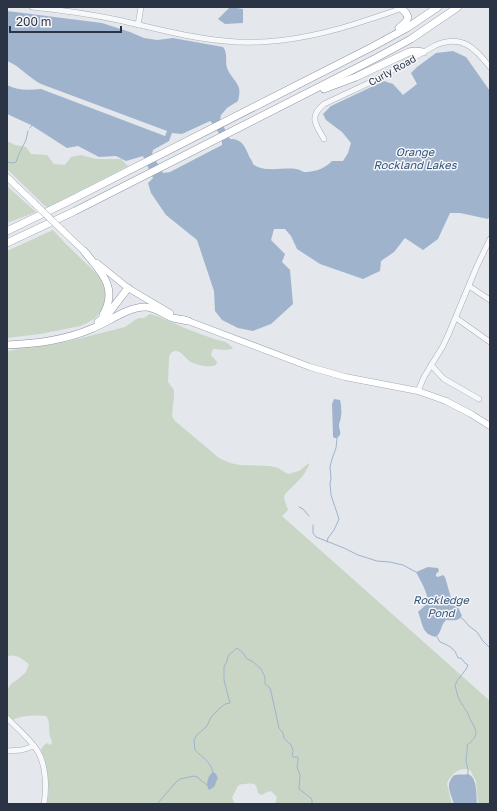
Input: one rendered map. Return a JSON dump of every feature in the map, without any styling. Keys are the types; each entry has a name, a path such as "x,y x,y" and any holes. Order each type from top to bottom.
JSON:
{"highway":[{"path":"7,231 344,62 402,31 438,7"},
{"path":"7,243 162,167 388,52 423,31 458,7"},
{"path":"344,62 405,23 408,16 403,8"},
{"path":"287,104 350,79 408,52 423,52"},
{"path":"84,251 107,281 109,289 110,296 108,306 98,324"},
{"path":"98,324 108,314 128,288"},
{"path":"7,344 60,336 85,329 132,309 143,307 154,308 173,318 188,321"}],"main road":[{"path":"7,177 106,271 128,288 166,311 188,321 310,367 345,377 418,391 446,401 490,426"}],"street":[{"path":"32,7 118,20 202,38 234,42 266,42 319,34 403,8"},
{"path":"138,25 141,7"},
{"name":"Curly Road","path":"324,139 315,123 314,118 315,113 324,104 371,82 444,41 451,40 465,43 477,52 490,68"},
{"path":"418,391 424,377 443,346 481,256 490,239"},
{"path":"469,286 490,300"},
{"path":"456,318 490,342"},
{"path":"431,365 444,379 479,399"},
{"path":"7,718 34,746 39,754 44,769 44,804"},
{"path":"7,751 22,750 34,746"}],"green space":[{"path":"7,141 15,145 26,147 31,154 47,155 54,164 65,165 71,157 81,155 96,159 121,159 128,166 48,207 45,206 7,169"},
{"path":"7,186 36,212 7,223"},
{"path":"53,230 100,277 106,290 106,301 94,319 80,326 40,334 7,338 7,251"},
{"path":"150,314 214,339 226,342 233,348 226,350 214,349 211,355 217,362 214,366 204,366 193,363 178,351 171,353 169,358 168,382 174,390 172,416 175,421 219,458 230,463 240,465 270,466 278,468 288,474 299,471 309,463 303,476 285,494 284,498 288,510 282,516 490,701 490,804 478,804 476,781 471,771 464,769 454,774 447,784 452,804 275,804 277,797 271,791 262,795 258,793 256,785 241,784 238,786 232,798 235,804 47,804 49,790 48,777 41,750 47,743 50,745 52,743 49,734 48,719 46,716 25,716 13,720 7,714 7,692 9,687 26,672 29,664 16,656 7,656 7,351 62,343 125,327 135,320 144,318"}],"water":[{"path":"230,7 243,9 243,23 225,24 218,19"},
{"name":"Orange Rockland Lakes","path":"7,11 102,23 144,38 157,40 173,38 223,47 225,49 227,68 237,83 239,90 238,101 227,108 221,115 220,120 230,139 238,140 243,144 253,164 257,167 268,169 296,169 306,172 321,169 332,161 343,161 348,153 351,143 342,132 326,120 323,114 331,106 384,81 393,84 403,95 417,84 411,73 417,67 436,53 453,51 466,57 490,91 490,216 488,219 460,213 450,213 438,239 423,250 405,238 394,252 381,261 380,271 363,279 320,264 297,249 291,236 285,229 274,229 271,240 285,254 282,262 290,270 293,304 271,324 253,331 238,328 222,320 215,311 214,291 197,240 166,215 151,193 148,183 153,178 143,156 126,161 116,156 99,157 78,146 67,148 31,125 7,114 7,85 19,89 41,89 165,136 167,131 41,84 7,61","holes":["210,121 220,136 222,145 170,172 163,173 152,154 153,150 169,141 172,133 182,134"]},
{"path":"334,399 340,400 341,408 339,426 340,435 337,438 334,438 333,436 332,404"},
{"name":"Rockledge Pond","path":"428,567 438,568 439,571 436,576 438,577 443,575 445,577 451,598 458,607 462,616 456,620 446,620 436,637 431,636 425,631 418,612 425,605 428,599 424,587 416,572"},
{"path":"213,772 218,778 212,789 209,790 207,786 208,780"},
{"path":"468,774 475,783 477,804 454,804 449,789 450,781 455,775"}],"waterway":[{"path":"7,162 16,162 26,140 28,131"},
{"path":"327,542 339,519 331,495 330,484 330,467 336,448 337,438"},
{"path":"299,507 309,516"},
{"path":"313,525 313,533 316,537 358,555 377,561 403,565 416,572"},
{"path":"461,618 477,632 490,648"},
{"path":"437,637 440,642 451,647 458,658 461,658 468,665 457,680 455,686 459,699 468,713 476,731 475,737 467,745 466,760 468,774"},
{"path":"213,772 208,762 195,750 194,740 196,736 207,726 211,717 225,704 230,703 224,680 224,667 228,656 237,648 247,659 252,661 261,669 265,677 265,684 270,688 279,728 283,733 284,738 291,745 293,757 298,757 297,767 300,775 299,789 311,798 312,804"},
{"path":"158,803 180,779 194,776 207,785"}]}
